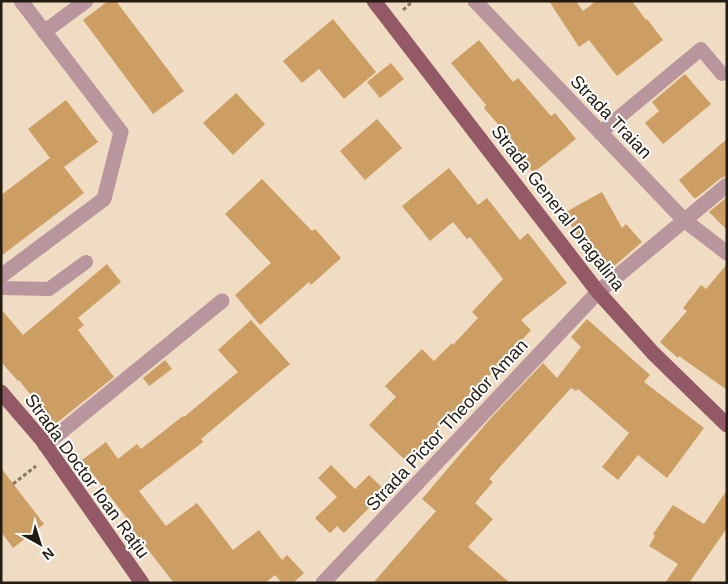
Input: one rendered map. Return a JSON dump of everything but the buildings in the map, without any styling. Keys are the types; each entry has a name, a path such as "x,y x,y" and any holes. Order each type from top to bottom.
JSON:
{"main road":[{"name":"Strada General Dragalina","path":"374,1 598,292 653,352 727,425"},
{"name":"Strada Doctor Ioan Rațiu","path":"1,392 48,449 142,583"}],"street":[{"path":"1,276 104,199 121,132 21,1"},
{"path":"44,32 86,1"},
{"name":"Strada Traian","path":"475,1 684,220 727,253"},
{"path":"684,220 727,186"},
{"name":"Strada Pictor Theodor Aman","path":"323,583 598,292 684,220"},
{"path":"48,449 222,301"}],"lane":[{"path":"600,133 701,49 722,74"},
{"path":"1,288 48,289 86,262"}],"path":[{"path":"402,10 413,1"},
{"path":"14,484 48,449"}]}
